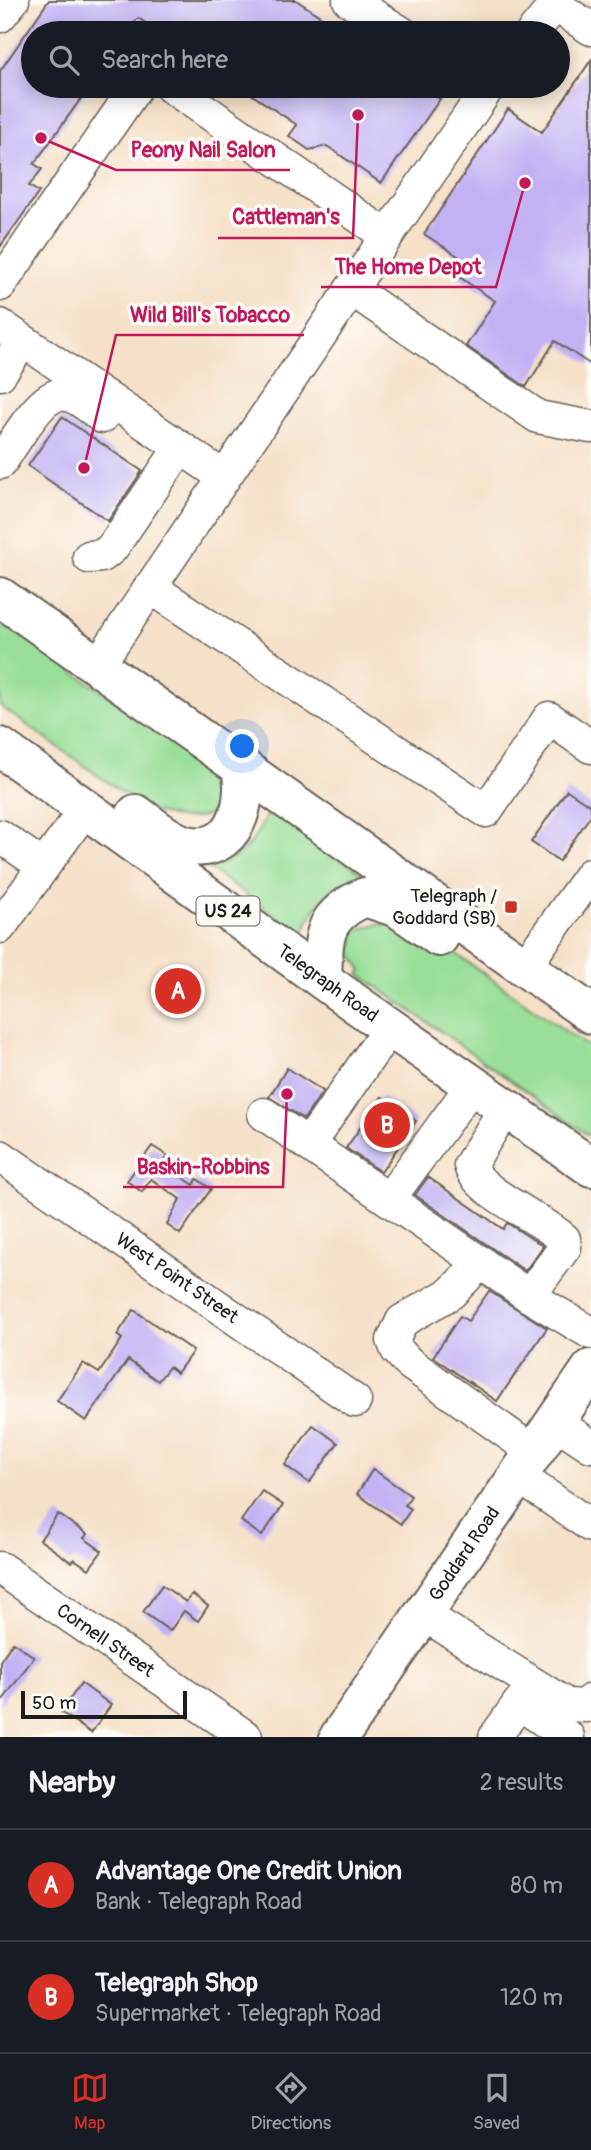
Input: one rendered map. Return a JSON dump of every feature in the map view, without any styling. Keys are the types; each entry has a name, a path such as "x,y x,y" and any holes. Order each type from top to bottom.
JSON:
{"main road":[{"path":"0,597 240,763 591,1014"},
{"path":"0,717 166,835 185,845 205,846 231,831 242,808 244,792 240,763"},
{"name":"Telegraph Road","path":"0,747 322,979 591,1167"},
{"path":"322,979 326,930 332,917 344,906 365,897 398,908 591,1041"},
{"name":"Goddard Road","path":"339,1737 591,1369"}],"street":[{"path":"0,16 13,0"},
{"path":"349,0 383,21"},
{"path":"542,21 555,5 591,29"},
{"path":"0,285 129,98"},
{"path":"187,98 387,236"},
{"path":"98,664 479,98"},
{"path":"351,289 538,417 591,426"},
{"path":"0,374 11,333 175,456"},
{"path":"0,463 43,401 60,394 76,399 175,456 224,477"},
{"path":"89,557 102,556 112,548 175,456"},
{"path":"150,587 486,811 549,718 591,747"},
{"path":"0,927 86,808"},
{"path":"0,835 43,866"},
{"path":"525,966 591,874"},
{"path":"309,1144 390,1027"},
{"path":"389,1199 472,1084"},
{"path":"506,1107 470,1165 472,1173 484,1185 565,1239 565,1247 529,1296"},
{"path":"264,1114 529,1296 591,1333"},
{"name":"West Point Street","path":"0,1156 355,1401"},
{"path":"481,1262 452,1293 402,1321 393,1340 397,1350 408,1363 536,1450 591,1525"},
{"path":"536,1450 591,1446"},
{"name":"Cornell Street","path":"0,1568 246,1737"},
{"path":"423,1614 567,1705 579,1708 587,1706 591,1700"},
{"path":"495,1737 519,1703 568,1737"}],"green space":[{"path":"0,621 208,765 206,770 219,788 219,812 182,819 147,810 0,706"},
{"path":"269,808 364,875 342,884 325,896 307,923 303,935 208,868 230,860 247,847"},
{"path":"377,924 395,925 432,937 591,1049 591,1137 359,974 362,971 352,954 354,931"}],"building":[{"path":"49,0 296,0 327,21 143,21 138,18 136,21 35,21"},
{"path":"21,41 21,98 81,98 34,164 42,169 29,186 39,192 0,247 0,71"},
{"path":"591,60 591,365 555,341 526,387 466,346 495,301 449,270 458,256 424,234 508,109 542,132 565,98 570,98 570,91"},
{"path":"257,98 440,99 381,183 327,146 309,150 289,136 297,125"},
{"path":"62,417 142,471 108,521 28,466"},
{"path":"567,790 591,806 591,815 559,861 531,842"},
{"path":"287,1068 323,1091 304,1119 269,1097"},
{"path":"382,1097 416,1121 381,1172 346,1148"},
{"path":"152,1146 168,1156 163,1164 194,1185 197,1179 211,1189 180,1234 167,1225 180,1199 151,1179 142,1192 127,1181"},
{"path":"428,1177 503,1229 507,1223 543,1246 525,1271 415,1195"},
{"path":"489,1291 547,1328 497,1401 433,1357 460,1316 468,1321"},
{"path":"134,1310 193,1351 177,1373 169,1367 158,1381 128,1360 86,1421 57,1401 83,1363 99,1373 122,1339 117,1335"},
{"path":"313,1425 338,1443 309,1483 285,1465"},
{"path":"373,1469 411,1496 405,1505 411,1509 401,1524 357,1494"},
{"path":"262,1491 283,1505 262,1536 241,1521"},
{"path":"58,1514 87,1534 84,1538 102,1551 89,1569 74,1559 71,1562 40,1540"},
{"path":"162,1585 186,1602 192,1594 208,1606 198,1621 184,1611 170,1631 143,1612"},
{"path":"13,1642 34,1657 0,1704 0,1661"},
{"path":"81,1683 111,1705 91,1733 61,1712"}],"place":[{"name":"Cattleman's","path":"358,115"},
{"name":"Peony Nail Salon","path":"41,138"},
{"name":"The Home Depot","path":"525,183"},
{"name":"Wild Bill's Tobacco","path":"84,468"},
{"name":"Telegraph / Goddard (SB)","path":"511,907"},
{"name":"Advantage One Credit Union","path":"178,991"},
{"name":"Baskin-Robbins","path":"287,1094"},
{"name":"Telegraph Shop","path":"387,1125"}]}
